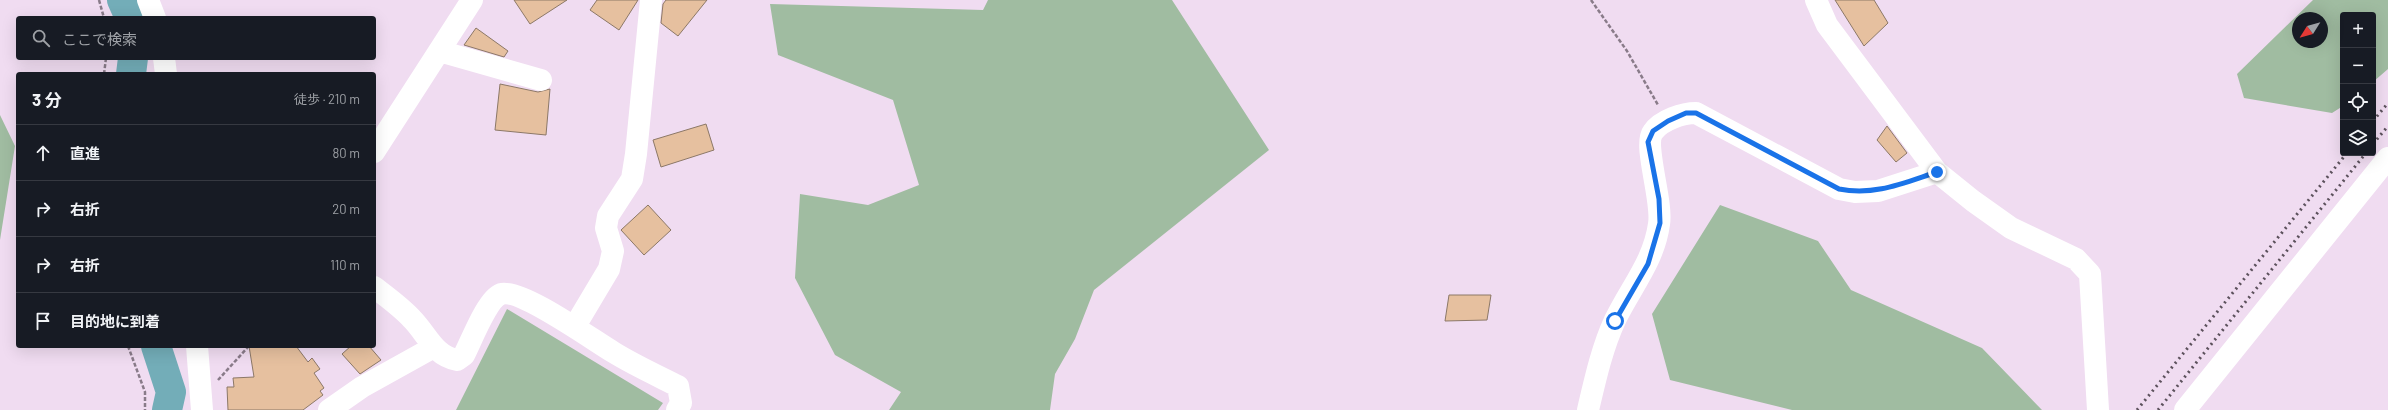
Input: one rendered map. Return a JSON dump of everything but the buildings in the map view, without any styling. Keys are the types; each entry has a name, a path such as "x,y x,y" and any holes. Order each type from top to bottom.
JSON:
{"street":[{"path":"148,0 153,16"},
{"path":"376,149 472,0"},
{"path":"575,326 609,270 613,251 606,228 608,216 632,179 636,154 651,0"},
{"path":"1816,0 1826,25 1937,172 1973,201 2011,228 2076,259 2090,274 2098,410"},
{"path":"439,51 542,80"},
{"path":"164,60 166,72"},
{"path":"1588,410 1597,370 1615,321 1648,264 1660,223 1659,199 1648,142 1653,131 1686,113 1696,113 1816,178 1839,189 1855,192 1878,191 1937,172"},
{"path":"2185,410 2388,158"},
{"path":"376,289 413,319 434,347 448,359 457,360 464,355 492,299 502,294 515,295 575,326 612,352 678,386 681,403 677,410"},
{"path":"329,410 362,387 434,347"},
{"path":"197,348 202,404"}],"path":[{"path":"98,0 103,16"},
{"path":"1591,0 1628,51 1650,91"},
{"path":"104,72 106,60"},
{"path":"129,348 145,392 145,410"},
{"path":"202,404 247,348"}],"green space":[{"path":"988,0 1172,0 1269,150 1094,290 1075,339 1055,374 1050,410 889,410 901,392 835,355 795,278 800,194 868,205 919,185 893,100 778,55 770,4 983,10"},
{"path":"2313,0 2388,0 2388,69 2376,79 2376,12 2340,12 2340,108 2332,113 2244,98 2237,74 2292,20 2292,48 2328,48 2328,12 2301,12"},
{"path":"0,115 15,146 0,240"},
{"path":"1720,205 1818,241 1851,290 1982,348 2042,410 1792,410 1670,380 1652,314"},
{"path":"507,309 663,403 658,410 456,410"}],"waterway":[{"path":"122,0 129,16"},
{"path":"131,72 133,60"},
{"path":"157,348 171,392 167,410"}],"railway":[{"path":"2374,120 2388,103"},
{"path":"2376,140 2388,126"},
{"path":"2137,410 2345,156"},
{"path":"2158,410 2364,156"}],"route":[{"path":"1615,321 1629,294 1648,264 1654,246 1660,223 1659,199 1648,142 1653,131 1668,121 1686,113 1696,113 1839,189 1855,192 1878,191 1937,172"}]}
